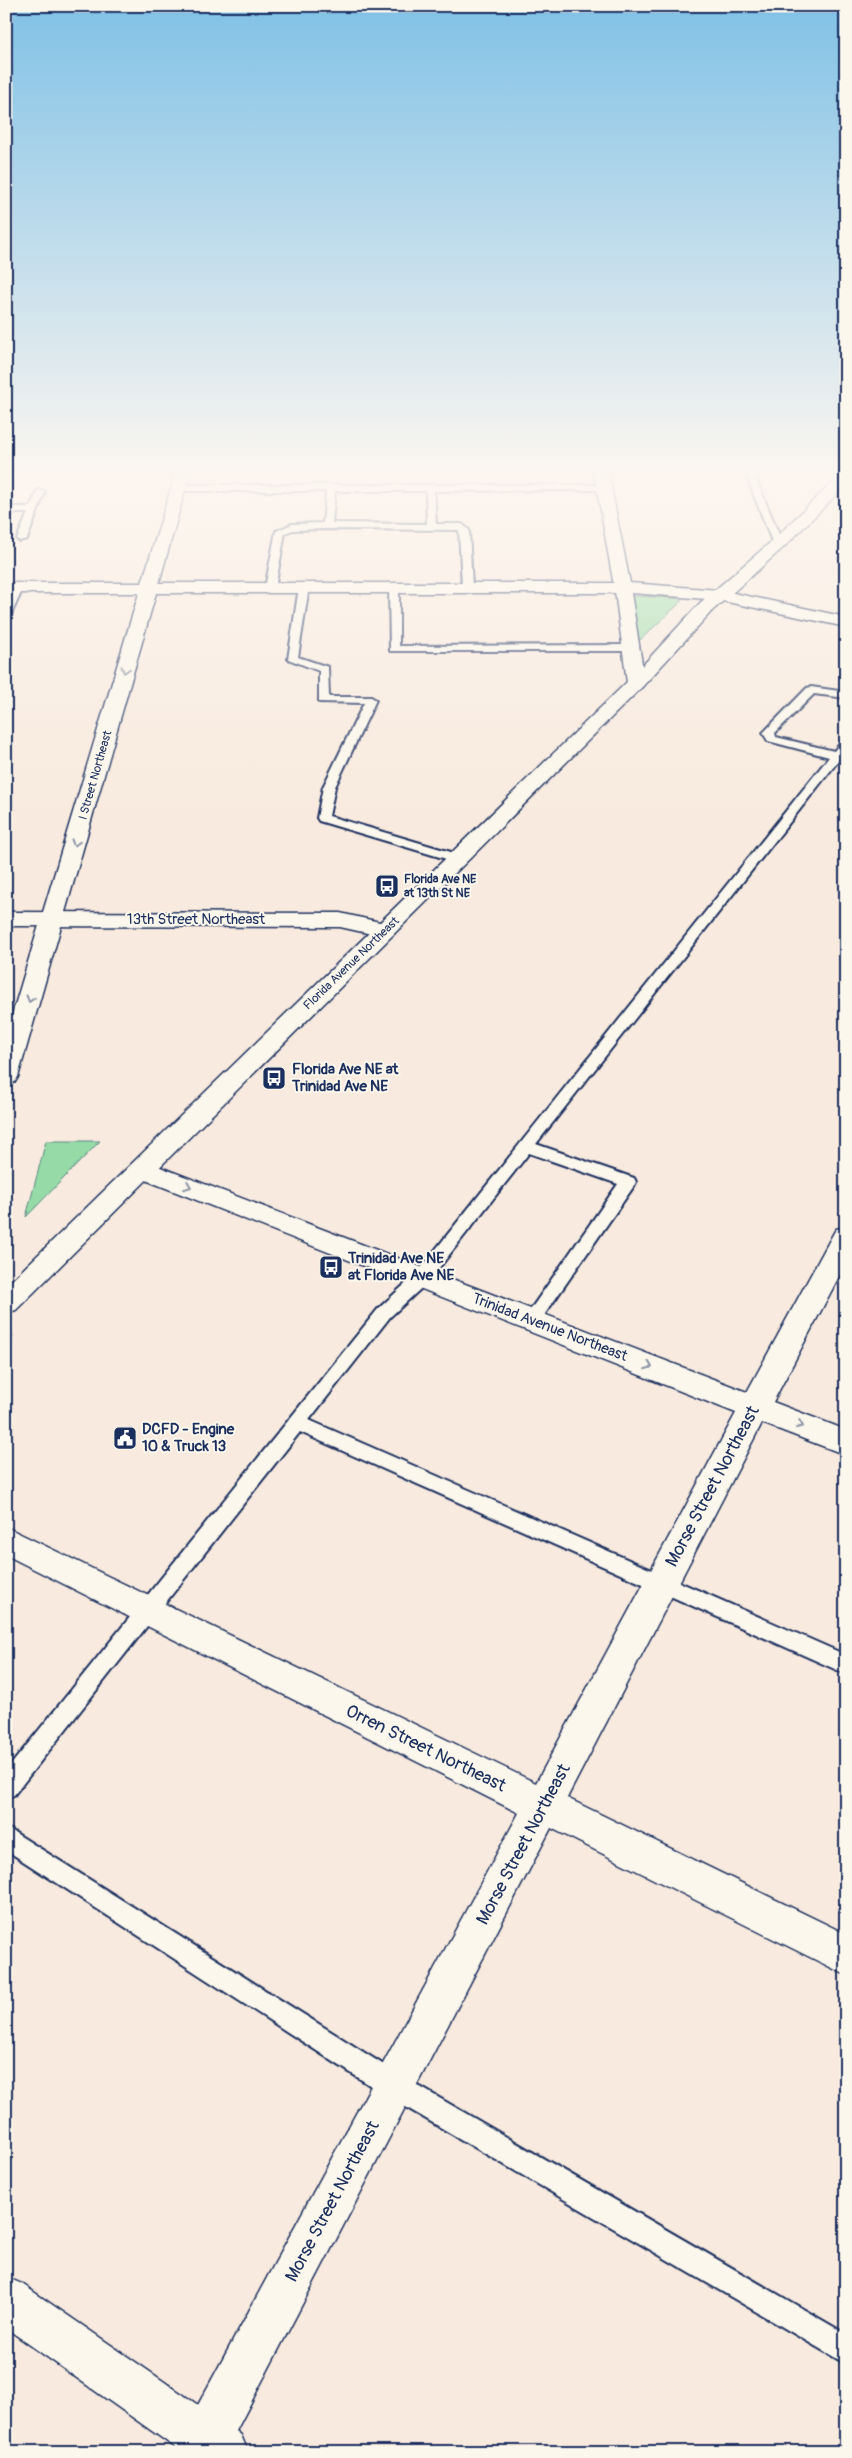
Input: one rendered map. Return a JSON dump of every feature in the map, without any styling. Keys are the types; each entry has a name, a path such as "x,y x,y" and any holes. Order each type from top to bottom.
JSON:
{"street":[{"path":"12,588 467,587 674,590 719,595 846,622"},
{"name":"Florida Avenue Northeast","path":"6,1303 636,683 729,587"},
{"name":"I Street Northeast","path":"6,1077 149,588"},
{"path":"622,588 636,683"},
{"name":"13th Street Northeast","path":"6,919 340,920 385,930"},
{"name":"Trinidad Avenue Northeast","path":"142,1169 846,1443"},
{"name":"Morse Street Northeast","path":"209,2448 394,2086 846,1236"},
{"name":"Orren Street Northeast","path":"6,1540 846,1955"},
{"path":"6,2300 209,2448"}],"lane":[{"path":"304,587 293,659 324,669 324,700 371,700 329,787 322,818 457,858"},
{"path":"394,587 394,649 631,648"},
{"path":"6,615 12,588"},
{"path":"841,749 772,739 769,733 812,690 846,695"},
{"path":"6,1788 384,1313 422,1278 841,749"},
{"path":"526,1146 628,1182 532,1320"},
{"path":"297,1423 846,1665"},
{"path":"6,1837 394,2086 846,2350"}],"green space":[{"path":"629,597 676,598 682,601 639,641"},
{"path":"46,1141 100,1141 26,1217"}],"place":[{"name":"Florida Ave NE at 13th St NE","path":"387,886"},
{"name":"Florida Ave NE at Trinidad Ave NE","path":"274,1078"},
{"name":"Trinidad Ave NE at Florida Ave NE","path":"331,1267"},
{"name":"DCFD - Engine 10 & Truck 13","path":"125,1438"}]}
